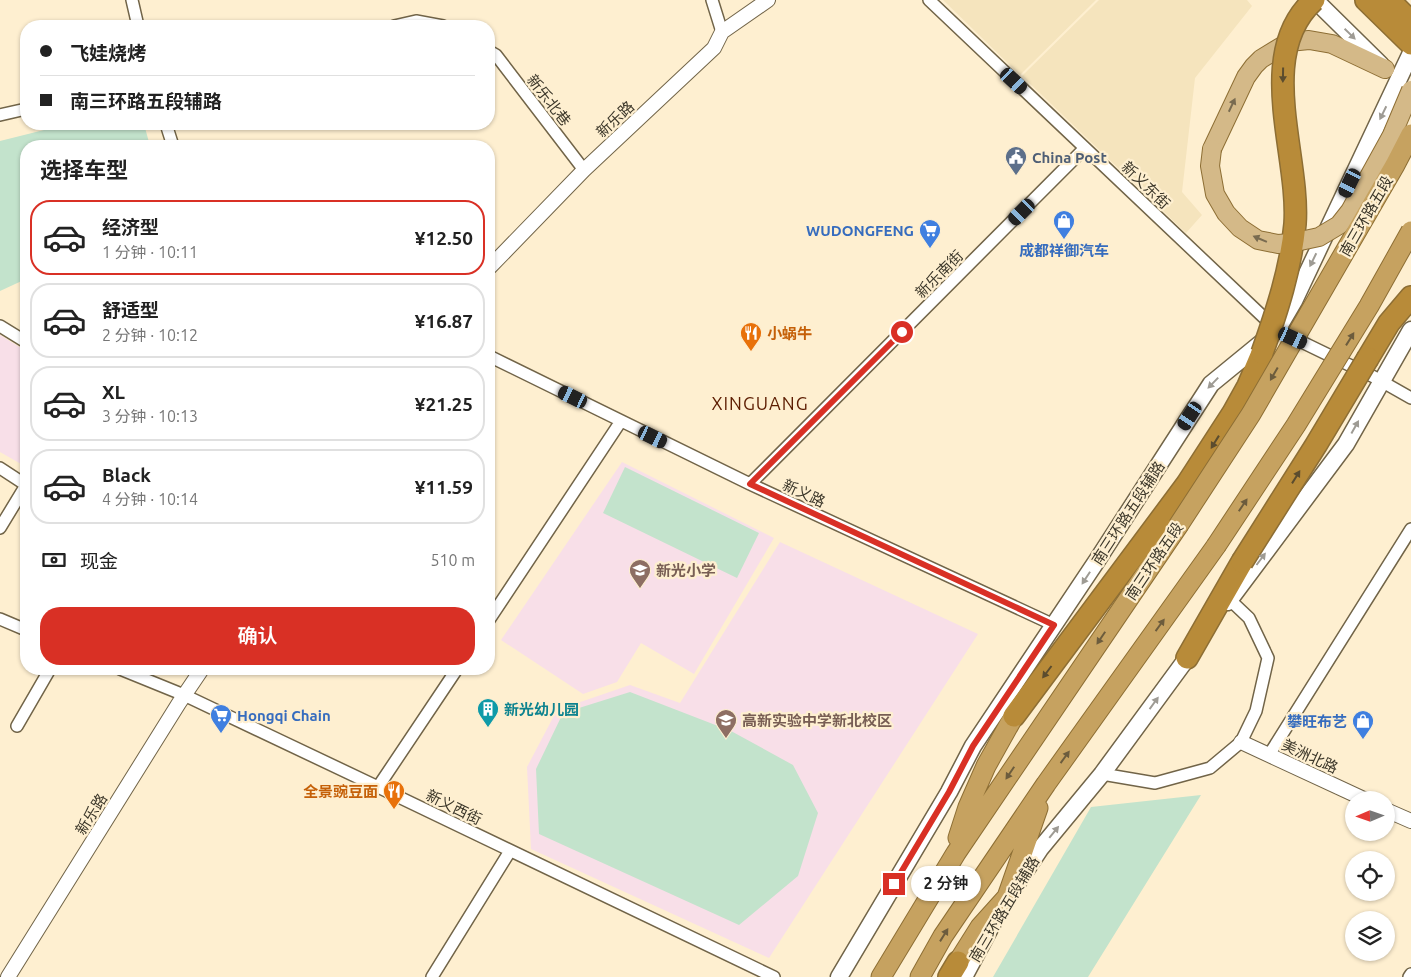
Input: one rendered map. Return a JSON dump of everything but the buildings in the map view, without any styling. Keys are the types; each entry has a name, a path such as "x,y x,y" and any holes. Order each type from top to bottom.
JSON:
{"highway":[{"path":"947,867 968,807 986,766 1014,716 1187,484 1233,413 1248,386 1278,306 1290,258 1295,223 1294,194 1283,92 1284,65 1288,40 1297,20 1314,0"},
{"path":"1366,0 1411,44"},
{"path":"1389,0 1411,22"},
{"name":"南三环路五段","path":"881,977 956,853 1178,526 1256,406 1386,182 1411,134"},
{"path":"920,977 943,936 1046,784 1216,546 1296,426 1369,306 1411,231"},
{"path":"1187,658 1242,562 1316,445 1379,339 1389,323 1411,297"},
{"path":"957,972 980,927 1007,898 1046,784"},
{"path":"873,977 910,928"}],"main road":[{"path":"1314,0 1404,86 1411,97"},
{"path":"1385,69 1332,44 1309,40 1289,42 1266,55 1254,66 1246,77 1212,150 1210,166 1215,194 1226,213 1240,228 1258,240 1278,244 1319,237 1339,225 1350,211 1392,135 1404,86"},
{"name":"南三环路五段辅路","path":"839,977 949,792 973,746 1211,384 1277,330 1294,301 1404,86 1411,53"},
{"name":"南三环路五段辅路","path":"1007,898 1040,849 1102,774 1346,444 1411,330"}],"street":[{"path":"132,0 137,20"},
{"path":"712,0 722,32"},
{"name":"新乐路","path":"495,262 584,170 714,48 722,32 768,0"},
{"name":"新义东街","path":"930,0 1277,330 1381,381 1411,398"},
{"name":"新乐北巷","path":"495,54 584,170"},
{"path":"0,115 20,110"},
{"name":"新乐南街","path":"750,484 1085,148"},
{"path":"0,326 20,338"},
{"name":"新义路","path":"495,359 750,484 1054,625"},
{"path":"495,611 621,421"},
{"path":"0,468 20,481"},
{"path":"0,528 20,495"},
{"path":"1270,755 1411,529"},
{"path":"1102,774 1155,782 1210,768 1242,742 1256,711 1268,658 1249,618 1230,600"},
{"path":"0,619 20,627"},
{"path":"17,726 47,675"},
{"name":"新义西街","path":"134,675 184,696 378,787 774,977"},
{"name":"新乐路","path":"8,977 198,675"},
{"path":"378,787 452,675"},
{"name":"美洲北路","path":"1242,742 1347,791"},
{"path":"1395,814 1411,821"},
{"path":"432,977 510,851"}],"shaded area":[{"path":"943,0 1096,0 1020,75"},
{"path":"1099,0 1247,0 1252,6 1195,78 1182,192 1202,215 1186,233 1022,76"},
{"path":"0,335 20,347 20,463 0,452"},
{"name":"新光小学","path":"622,462 774,538 694,674 641,643 617,682 583,694 501,640"},
{"name":"高新实验中学新北校区","path":"780,542 978,634 769,958 531,849 527,767 557,710 630,685 680,703"}],"green space":[{"path":"44,130 146,130 148,140 20,140 20,282 0,291 0,141"},
{"path":"625,467 759,533 737,578 603,513"},
{"path":"630,692 731,731 793,765 818,813 798,876 739,925 539,834 536,769 563,713"},
{"path":"1201,795 1088,977 993,977 1091,807"}],"place":[{"name":"China Post","path":"1016,176"},
{"name":"成都祥御汽车","path":"1064,240"},
{"name":"WUDONGFENG","path":"930,249"},
{"name":"小蜗牛","path":"751,352"},
{"name":"新光小学","path":"640,589"},
{"name":"新光幼儿园","path":"488,728"},
{"name":"Hongqi Chain","path":"221,734"},
{"name":"高新实验中学新北校区","path":"726,739"},
{"name":"攀旺布艺","path":"1363,740"},
{"name":"全景豌豆面","path":"394,810"}],"district":[{"name":"XINGUANG","path":"760,403"}],"route":[{"path":"894,884 949,792 973,746 1054,625 750,484 902,332"}]}
